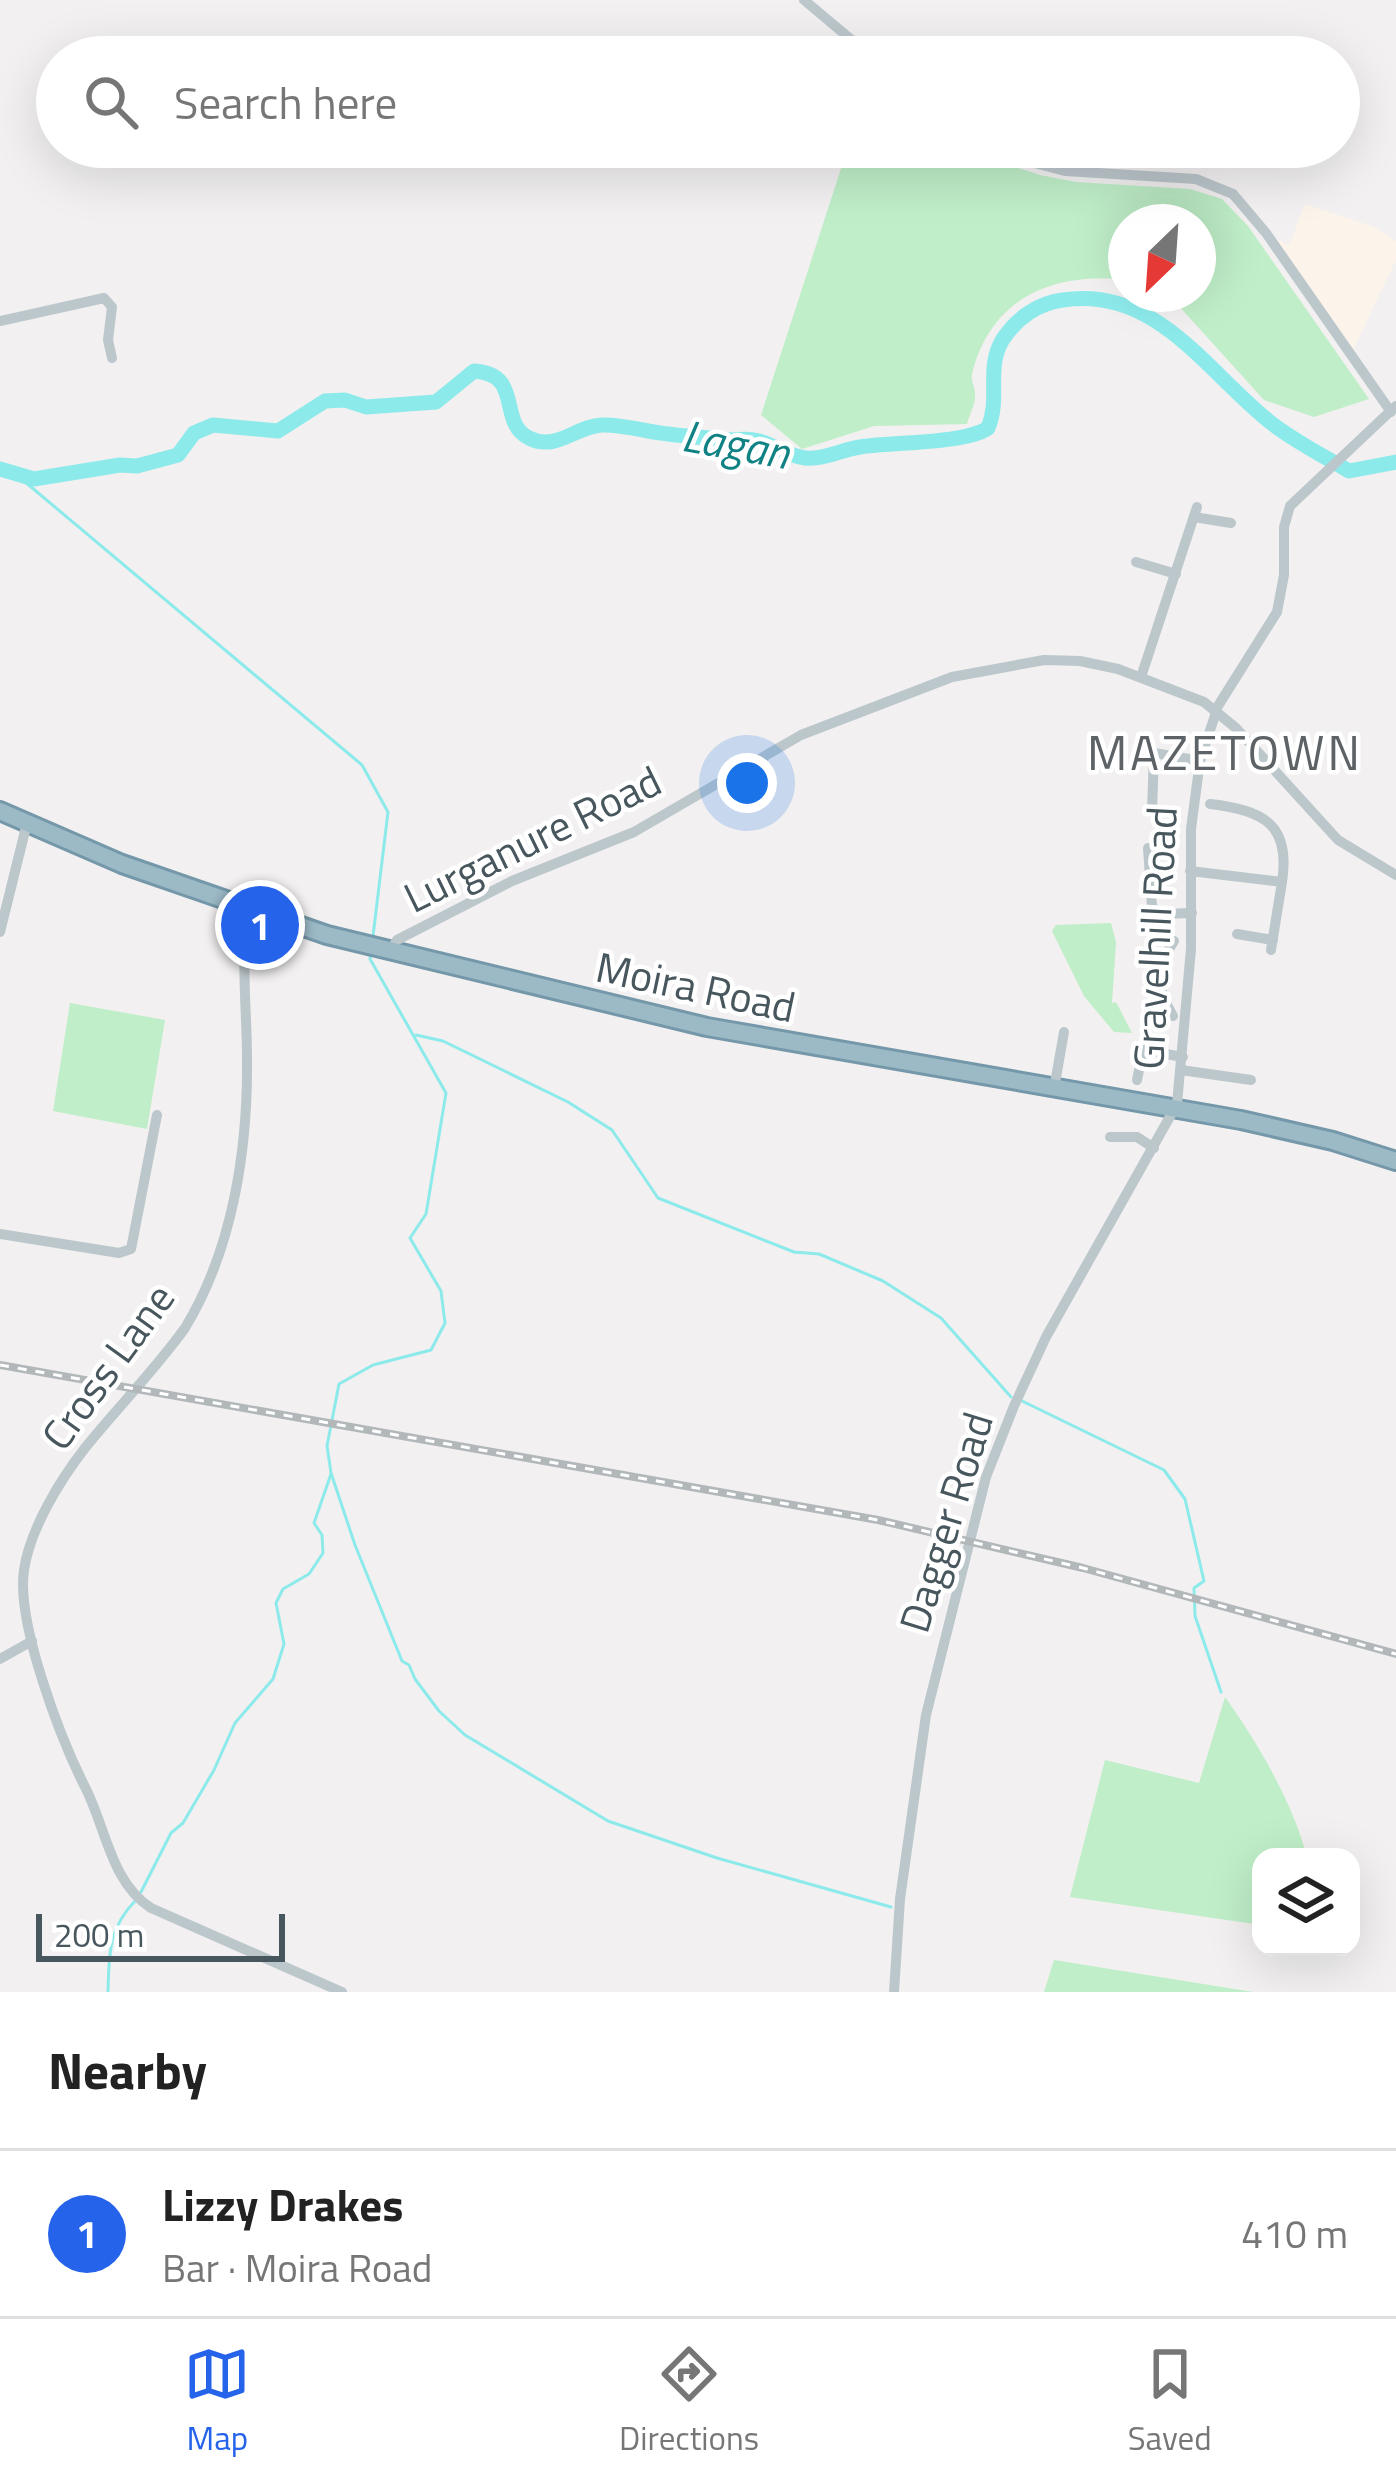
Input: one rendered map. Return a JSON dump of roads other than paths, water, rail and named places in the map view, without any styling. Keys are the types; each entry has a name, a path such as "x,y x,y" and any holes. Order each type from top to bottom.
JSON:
{"highway":[{"name":"Moira Road","path":"0,811 122,864 249,910 378,947 706,1027 1280,1127 1396,1161"}],"street":[{"path":"804,0 847,36"},
{"path":"1054,168 1196,178 1233,194 1393,409"},
{"path":"0,321 104,298 112,308 108,340 112,358"},
{"name":"Gravelhill Road","path":"1175,1109 1189,978 1191,829 1201,761 1216,711 1276,612 1284,575 1286,516 1298,497 1393,409"},
{"path":"1141,676 1195,512 1231,523"},
{"path":"1138,567 1176,574"},
{"name":"Lurganure Road","path":"378,947 491,890 634,832 786,742 952,677 1044,660 1100,664 1141,676 1186,693 1216,711 1338,840 1396,875"},
{"path":"1152,812 1154,753 1201,761"},
{"path":"1210,804 1252,812 1277,831 1286,854 1272,945 1237,935"},
{"path":"0,932 27,823"},
{"path":"1148,848 1152,908 1162,914 1192,913"},
{"path":"1190,871 1282,882"},
{"name":"Cross Lane","path":"249,910 243,944 246,1119 228,1218 192,1315 158,1366 74,1464 32,1541 23,1582 32,1640 70,1754 119,1872 137,1898 342,1992"},
{"path":"1173,1016 1159,991 1160,962 1174,941"},
{"path":"1160,976 1189,978"},
{"path":"1054,1089 1064,1032"},
{"path":"1137,1080 1144,1046 1182,1064 1245,1076"},
{"name":"Dagger Road","path":"894,1992 907,1837 926,1715 986,1477 1020,1392 1070,1292 1175,1109"},
{"path":"0,1234 119,1253 131,1250 157,1115"},
{"path":"1110,1137 1137,1137 1154,1148"},
{"path":"0,1659 32,1640"}],"waterway":[{"name":"Lagan","path":"0,469 34,479 137,466 178,455 194,433 213,425 278,431 325,401 345,400 366,407 436,402 474,371 499,380 520,431 539,442 610,425 755,440 812,458 860,447 946,440 988,428 998,350 1015,324 1045,304 1096,299 1152,319 1270,422 1349,471 1396,462"},
{"path":"18,476 362,765 388,812 373,936"},
{"path":"371,952 370,959 446,1093 426,1214 410,1238 441,1291 445,1323 431,1350 373,1365 339,1384 327,1446 355,1545 402,1661 439,1711 465,1735 608,1821 717,1858 891,1907"},
{"path":"416,1035 443,1041 568,1102 612,1130 658,1198 883,1281 941,1318 1011,1397"},
{"path":"1020,1400 1164,1470 1185,1499 1204,1581 1194,1588 1195,1616 1221,1692"},
{"path":"141,1892 171,1833 183,1823 214,1770 235,1723 273,1679 284,1644 276,1603 283,1589 309,1574 323,1553 322,1535 314,1523 331,1474"},
{"path":"108,1992 115,1932 136,1900"}],"railway":[{"path":"0,1365 878,1520 1083,1568 1396,1654"}],"place":[{"name":"Lizzy Drakes","path":"260,925"}],"district":[{"name":"MAZETOWN","path":"1225,752"}]}
